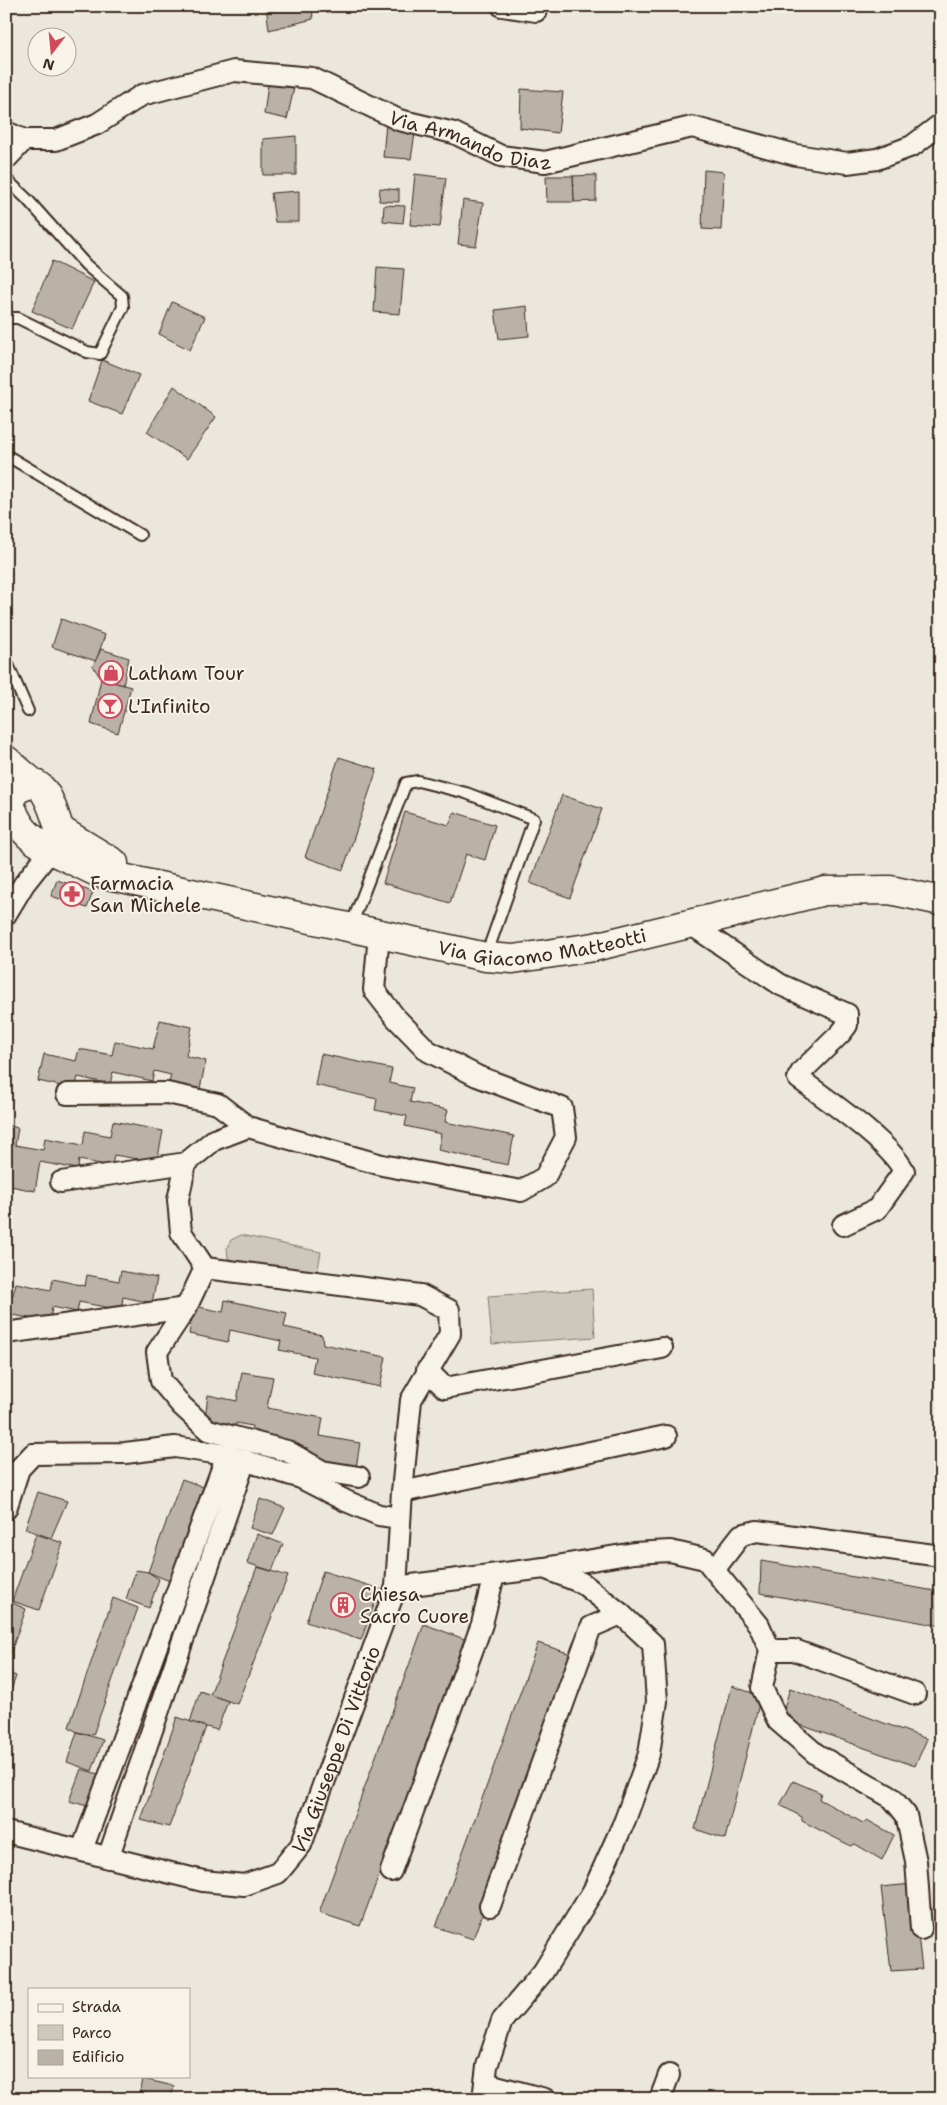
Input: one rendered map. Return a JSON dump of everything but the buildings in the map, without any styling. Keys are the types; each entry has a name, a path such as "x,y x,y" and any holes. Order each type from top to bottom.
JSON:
{"street":[{"path":"502,6 536,11"},
{"name":"Via Armando Diaz","path":"15,136 56,140 97,124 142,95 234,71 312,78 399,120 454,133 501,156 545,162 692,127 796,155 847,163 877,159 912,146 941,124"},
{"path":"6,159 15,136"},
{"path":"6,760 45,792 26,823"},
{"path":"6,914 30,875 26,823 18,789 33,783"},
{"name":"Via Giacomo Matteotti","path":"26,823 98,873 486,957 514,958 594,947 825,891 890,890 941,901"},
{"path":"690,924 781,985 847,1014 847,1025 841,1034 802,1071 798,1078 853,1119 899,1160 904,1171 877,1210 843,1225"},
{"path":"67,1094 166,1093 218,1104 248,1127 382,1165 521,1191 545,1177 566,1137 562,1108 477,1076 428,1051 395,1017 374,990 379,934"},
{"path":"60,1182 186,1163 214,1140 248,1127"},
{"path":"186,1163 178,1200 181,1232 205,1268 186,1308 157,1352 161,1381 182,1406 208,1430 286,1451 322,1471 359,1477"},
{"name":"Via Giuseppe Di Vittorio","path":"6,1832 202,1881 244,1885 278,1873 301,1845 396,1587 402,1492 411,1400 450,1334 449,1310 420,1295 205,1268"},
{"path":"6,1333 186,1308"},
{"path":"427,1370 445,1388 662,1348"},
{"path":"402,1492 666,1436"},
{"path":"6,1509 19,1470 33,1454 125,1454 174,1447 236,1458 300,1478 379,1515 400,1518"},
{"path":"82,1850 236,1458"},
{"path":"108,1858 236,1458"},
{"path":"714,1570 741,1535 756,1531 941,1556"},
{"path":"396,1587 544,1568 634,1553 670,1551 705,1558 759,1625 770,1650 762,1688 778,1721 816,1754 892,1798 906,1815 916,1861 921,1929"},
{"path":"544,1568 582,1583 622,1614 653,1644 657,1701 649,1754 594,1891 543,1972 502,2020 487,2066 484,2091 545,2099"},
{"path":"391,1871 482,1624 494,1574"},
{"path":"490,1906 592,1627 622,1614"},
{"path":"770,1650 794,1650 915,1694"},
{"path":"660,2099 669,2075"}],"lane":[{"path":"6,179 27,199 86,265 122,296 123,307 100,354 87,352 18,318 6,318"},
{"path":"6,455 140,535"},
{"path":"6,660 28,711"},
{"path":"351,927 406,783 418,781 466,794 534,819 486,957"}],"green space":[{"path":"241,1235 321,1252 316,1280 237,1264 228,1258 227,1248 231,1240"},
{"path":"592,1289 595,1337 492,1344 488,1296"}],"place":[{"name":"Latham Tour","path":"111,673"},
{"name":"L'Infinito","path":"110,706"},
{"name":"Farmacia San Michele","path":"72,894"},
{"name":"Chiesa Sacro Cuore","path":"343,1605"}]}
